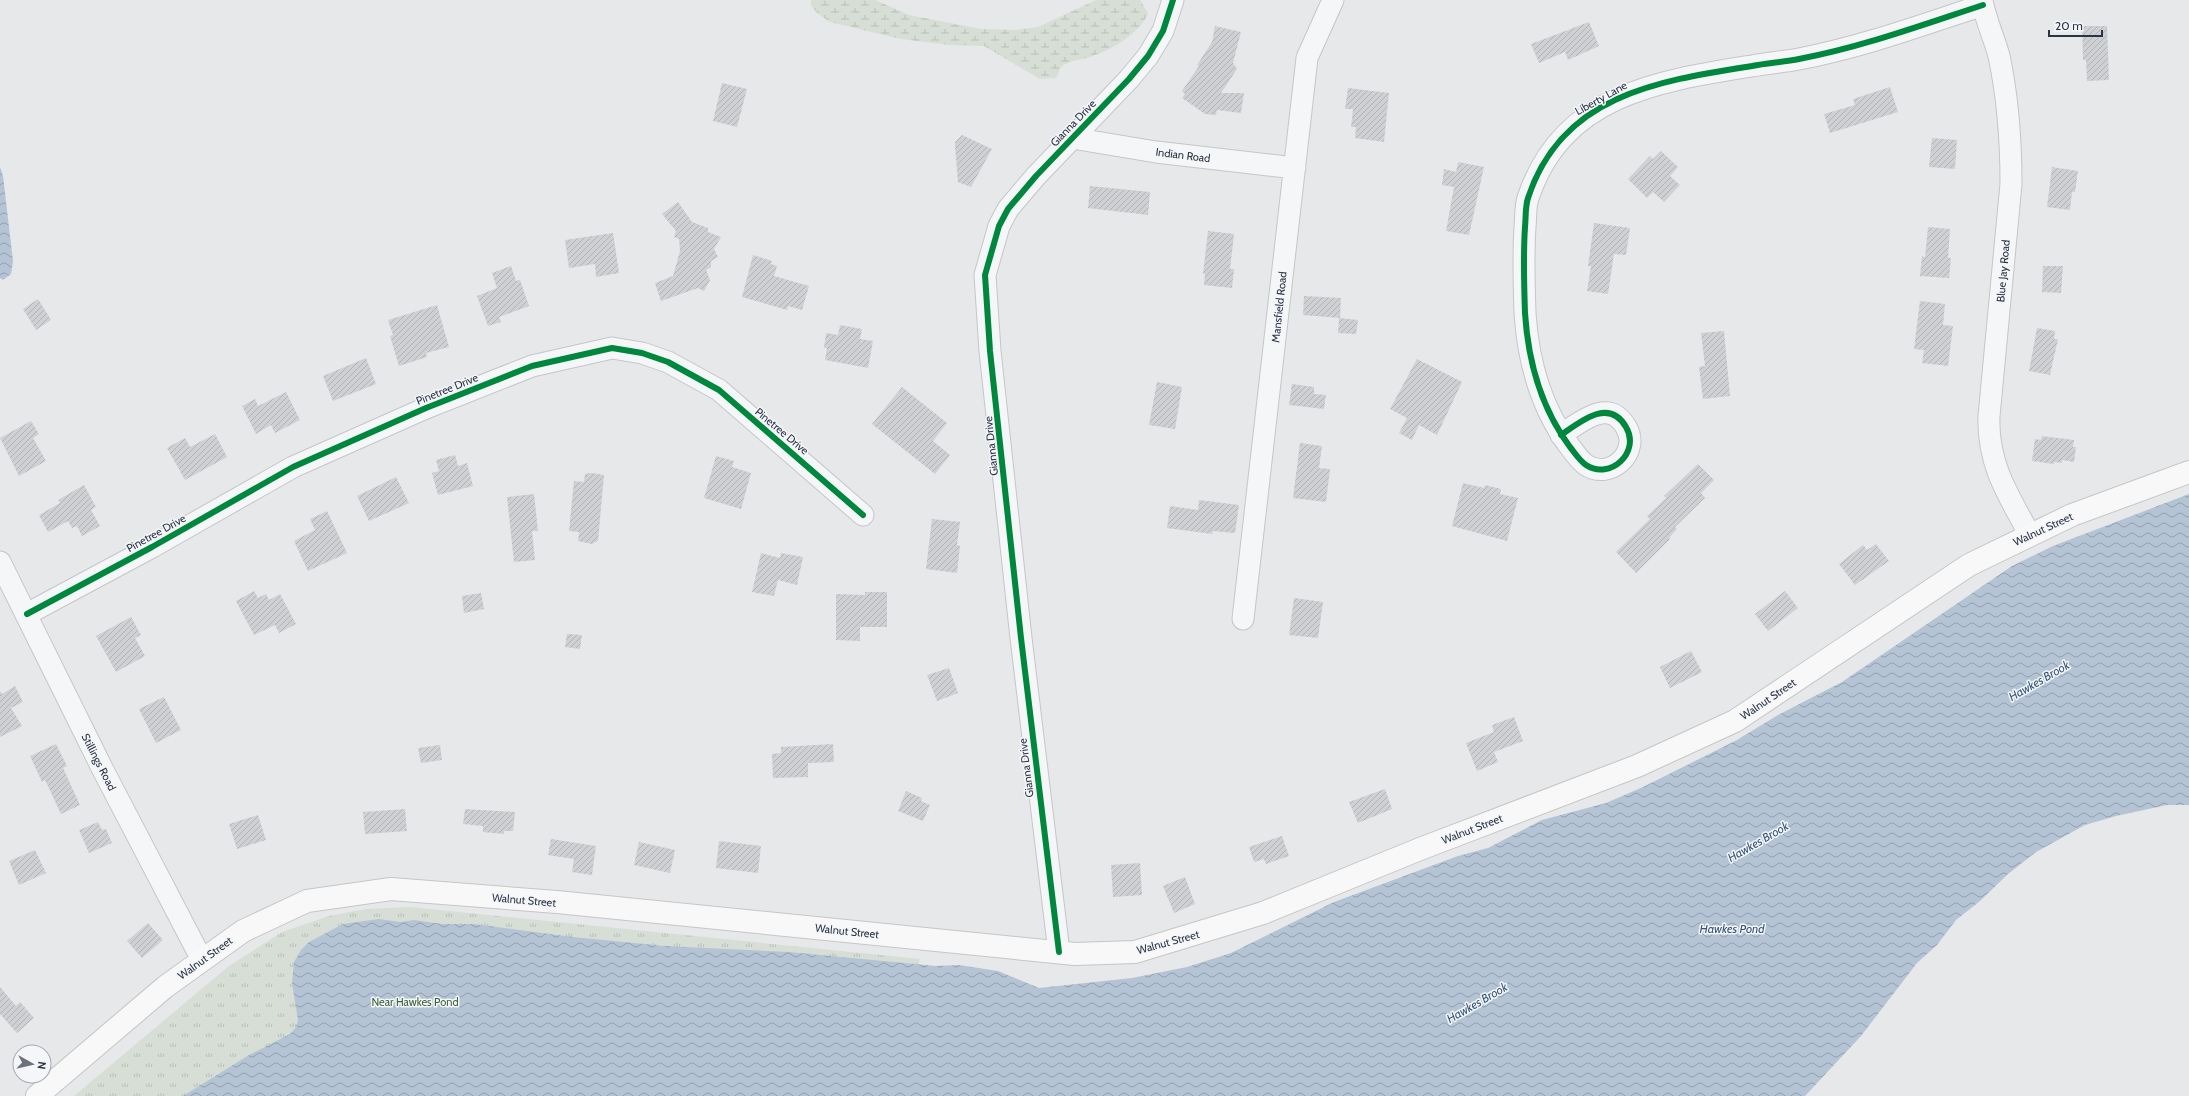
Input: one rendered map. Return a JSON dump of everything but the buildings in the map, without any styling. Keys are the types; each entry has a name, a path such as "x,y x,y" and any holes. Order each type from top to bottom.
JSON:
{"main road":[{"name":"Walnut Street","path":"37,1096 165,987 243,931 307,901 391,889 565,903 1075,954 1135,952 1262,913 1420,849 1637,766 1735,721 1969,565 2072,515 2189,472"}],"street":[{"name":"Gianna Drive","path":"1059,952 1021,638 990,351 985,275 999,226 1008,209 1072,138 1129,79 1148,56 1163,30 1174,0"},
{"name":"Mansfield Road","path":"1242,620 1307,58 1333,0"},
{"name":"Liberty Lane","path":"1562,435 1542,394 1532,365 1526,335 1523,262 1527,200 1548,154 1578,120 1629,92 1689,76 1799,59 1898,34 1982,3"},
{"name":"Blue Jay Road","path":"1982,3 1998,55 2004,84 2011,158 2011,184 1989,416 1989,440 1998,474 2030,535"},
{"name":"Indian Road","path":"1072,138 1156,152 1295,168"},
{"name":"Pinetree Drive","path":"27,614 152,547 293,467 426,408 532,366 612,348 642,354 668,362 719,390 863,515"},
{"name":"Stillings Road","path":"0,562 103,770 202,960"}],"green space":[{"path":"811,0 875,0 909,15 981,29 1015,30 1038,27 1096,0 1140,0 1148,13 1139,28 1115,46 1098,54 1064,65 1061,67 1056,78 1040,79 984,46 950,45 901,39 830,22 817,13 811,5"},
{"name":"Near Hawkes Pond","path":"410,907 920,959 872,1096 74,1096 229,966 282,932 329,916 366,909"}],"water":[{"path":"0,167 3,176 13,261 11,274 3,280 0,278"},
{"name":"Hawkes Pond","path":"2189,494 2189,805 2167,805 2116,816 2085,825 2036,852 2008,874 1980,901 1956,920 1937,945 1917,963 1861,1036 1805,1096 183,1096 249,1055 290,1034 296,1027 298,1020 292,983 294,962 301,950 309,942 343,924 379,919 400,922 414,920 442,924 474,924 573,937 665,946 789,952 936,966 959,965 998,971 1039,988 1132,978 1187,967 1231,953 1334,902 1458,856 1488,848 1542,820 1606,803 1643,787 1737,740 1778,715 1842,682 2012,566 2053,546"}],"cycle path":[{"path":"1059,952 1021,638 990,351 985,275 999,226 1008,209 1036,176 1129,79 1148,56 1163,31 1173,0"},
{"path":"1561,435 1569,430 1585,419 1603,413 1611,414 1619,418 1626,427 1630,436 1626,454 1621,461 1613,467 1595,469 1586,465 1579,459 1570,447 1560,432 1551,416 1538,383 1529,348 1525,313 1524,238 1526,205 1543,163 1564,136 1589,115 1617,99 1648,87 1682,78 1822,54 1892,35 1983,5"},
{"path":"27,614 152,547 293,467 426,408 532,366 612,348 642,353 668,362 719,390 863,515"}],"water label":[{"name":"Hawkes Brook","path":"2039,681"},
{"name":"Hawkes Brook","path":"1758,842"},
{"name":"Hawkes Brook","path":"1477,1003"}]}
